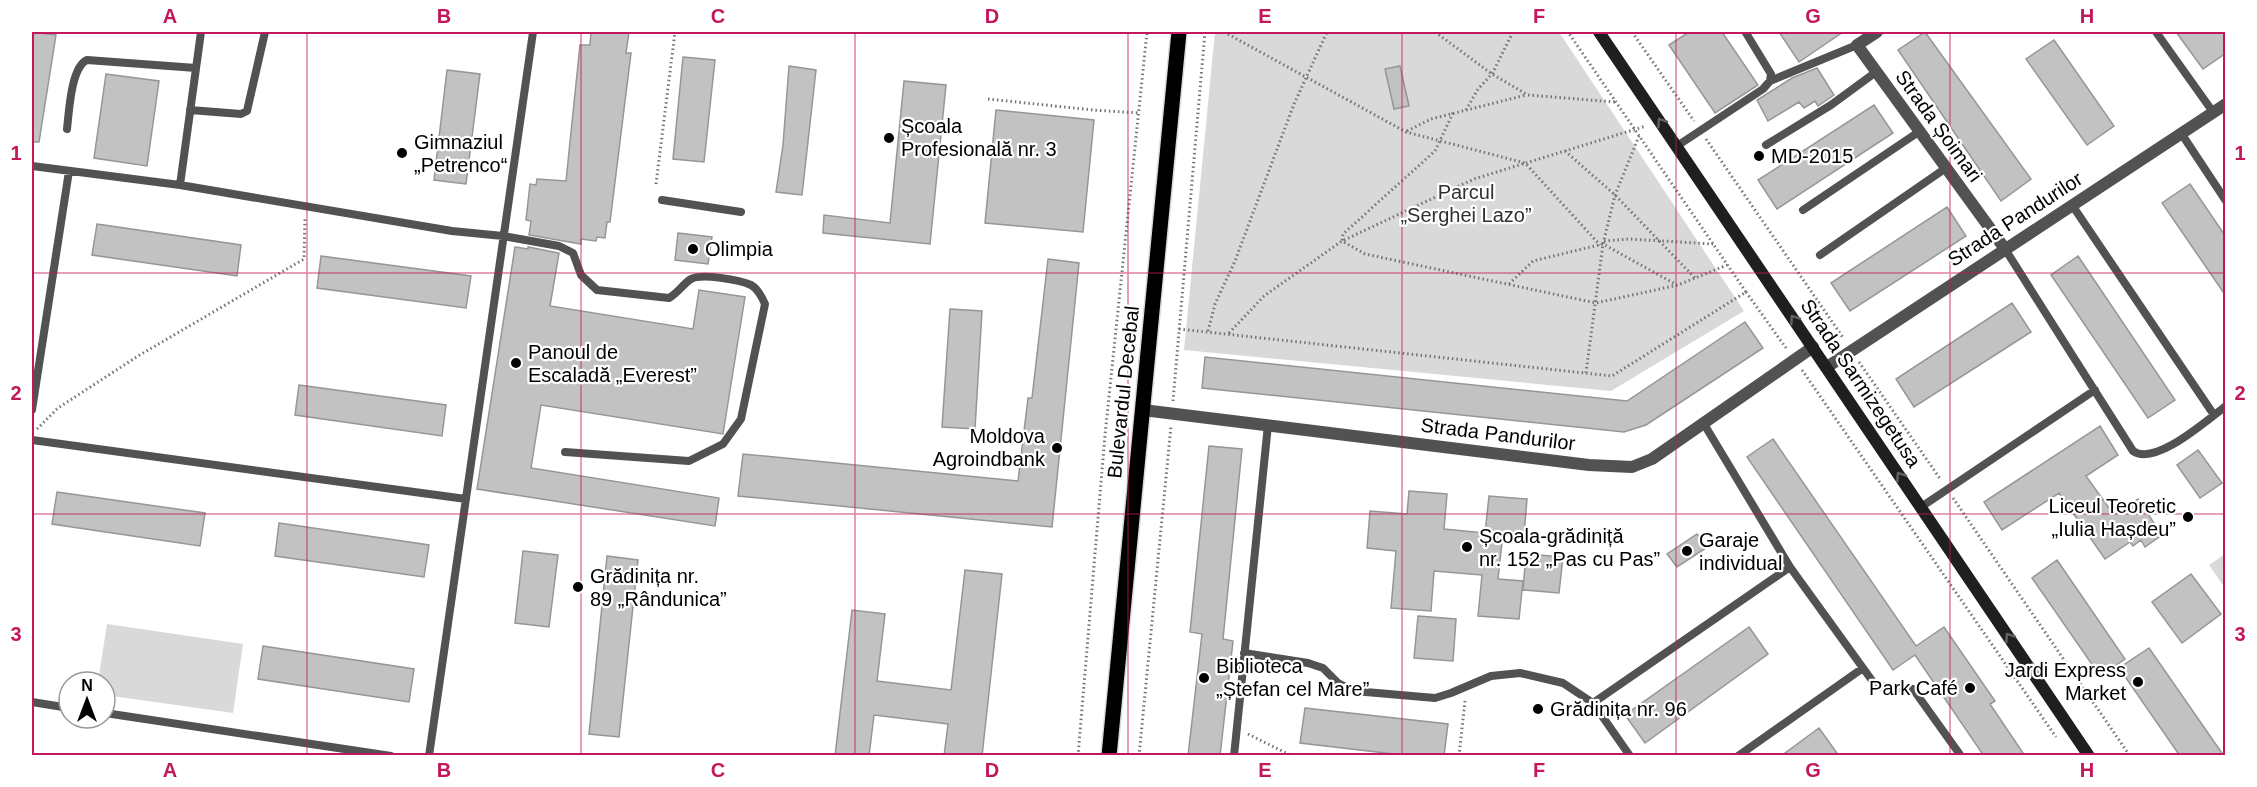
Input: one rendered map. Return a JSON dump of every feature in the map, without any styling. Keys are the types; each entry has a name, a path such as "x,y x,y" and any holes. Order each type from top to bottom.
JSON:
{"main road":[{"name":"Bulevardul Decebal","path":"1109,756 1179,32"},
{"name":"Strada Sarmizegetusa","path":"1599,32 2089,756"}],"street":[{"path":"1857,45 1877,32"},
{"name":"Strada Șoimari","path":"1857,45 2005,249"},
{"name":"Strada Pandurilor","path":"1827,367 2226,104"},
{"name":"Strada Pandurilor","path":"1143,410 1620,467 1642,464 1704,424 1813,347"}],"lane":[{"path":"180,186 201,32"},
{"path":"190,110 240,114 247,111 265,32"},
{"path":"429,756 533,32"},
{"path":"2156,32 2212,112"},
{"path":"1746,33 1771,74 1770,81"},
{"path":"1677,146 1763,89 1770,81 1857,45"},
{"path":"67,129 75,76 78,66 87,60 196,68"},
{"path":"1766,145 1831,105 1876,72"},
{"path":"1803,210 1920,132"},
{"path":"2181,134 2226,201"},
{"path":"32,166 180,186 452,231 503,236 560,246 573,254 581,275 597,290 669,298 679,293 691,279 705,276 752,286 760,294 765,304 741,419 723,444 689,461 565,452"},
{"path":"1820,255 1946,168"},
{"path":"32,410 69,171"},
{"path":"663,200 741,213"},
{"path":"2072,205 2214,415"},
{"path":"2005,249 2133,451 2145,456 2165,449 2226,406"},
{"path":"1921,507 2095,390"},
{"path":"1704,424 1790,567 1876,686 1913,689 1961,756"},
{"path":"1234,756 1268,425"},
{"path":"32,440 466,499"},
{"path":"1593,703 1790,567"},
{"path":"1244,653 1308,663 1323,668 1338,683 1354,691 1434,698 1491,676 1520,673 1563,683 1593,703 1630,756"},
{"path":"1738,756 1863,668"},
{"path":"32,702 57,706"},
{"path":"117,715 391,756"}],"path":[{"path":"656,184 675,32"},
{"path":"1078,756 1104,435 1147,32"},
{"path":"1139,756 1172,414 1205,32"},
{"path":"1224,32 1406,132 1525,163 1602,243 1678,285"},
{"path":"1208,331 1215,304 1235,261 1294,104 1327,32"},
{"path":"1435,32 1492,74 1528,94"},
{"path":"1466,110 1478,89 1492,74 1513,32"},
{"path":"1568,32 1727,265 2063,746"},
{"path":"1632,32 2130,756"},
{"path":"1406,132 1431,119 1528,94 1616,102"},
{"path":"988,99 1139,113"},
{"path":"1342,241 1343,234 1435,151 1453,113"},
{"path":"1229,333 1264,296 1342,241 1474,179 1661,122"},
{"path":"1586,373 1602,243 1615,195 1639,136"},
{"path":"1565,151 1615,195 1695,278"},
{"path":"32,435 58,408 138,356 304,259 306,206"},
{"path":"1509,284 1533,261 1602,243 1629,239 1713,244"},
{"path":"1342,241 1365,254 1596,303 1678,285 1727,265"},
{"path":"1179,329 1612,376 1746,291"},
{"path":"1459,756 1467,686"},
{"path":"1237,729 1295,756"}],"green space":[{"name":"Parcul „Serghei Lazo”","path":"1215,32 1559,32 1744,311 1611,391 1184,350"},
{"path":"2225,554 2225,588 2209,565"},
{"path":"107,624 243,644 233,713 117,697 117,670 100,670"}],"building":[{"path":"32,32 56,35 39,142 32,142"},
{"path":"591,32 629,32 626,53 631,53 610,222 607,222 605,238 597,237 596,241 581,239 581,244 529,235 531,221 526,220 530,184 536,185 537,179 566,181 580,45 590,45"},
{"path":"1689,32 1722,32 1758,85 1715,113 1669,45"},
{"path":"1779,32 1843,32 1799,62"},
{"path":"1925,32 2031,179 2001,201 1898,50"},
{"path":"2176,32 2226,32 2226,53 2203,69"},
{"path":"2054,40 2114,126 2087,145 2026,59"},
{"path":"683,57 715,60 704,162 673,159"},
{"path":"789,66 816,70 802,195 776,192 783,145"},
{"path":"1400,66 1409,106 1394,109 1385,69"},
{"path":"1817,68 1834,95 1818,106 1815,101 1804,108 1799,102 1768,121 1757,100 1792,78"},
{"path":"447,70 480,74 466,184 434,180"},
{"path":"106,74 159,81 147,166 94,158"},
{"path":"904,81 946,85 930,244 823,233 824,215 890,223"},
{"path":"1874,105 1893,133 1777,209 1758,180"},
{"path":"996,110 1094,120 1083,232 985,223"},
{"path":"2190,184 2226,237 2226,296 2162,203"},
{"path":"1947,207 1966,236 1850,311 1831,283"},
{"path":"97,224 241,245 237,276 92,255"},
{"path":"678,233 712,237 708,264 675,260"},
{"path":"515,247 559,253 550,306 693,329 699,290 745,297 723,434 541,405 531,468 719,498 715,526 477,489"},
{"path":"321,256 471,276 466,308 317,288"},
{"path":"2078,256 2175,400 2148,418 2051,275"},
{"path":"1048,259 1079,263 1052,527 738,496 743,454 1018,481 1028,398 1032,398"},
{"path":"2012,303 2031,332 1914,407 1896,379"},
{"path":"950,309 982,311 975,429 942,427"},
{"path":"1745,322 1763,348 1646,425 1624,432 1202,388 1205,357 1627,401"},
{"path":"299,385 446,405 442,436 295,415"},
{"path":"2100,426 2118,455 2086,476 2114,515 2138,499 2162,535 2145,547 2141,540 2133,546 2130,542 2105,559 2059,493 2002,530 1984,502"},
{"path":"1773,439 1916,646 1944,627 1995,701 1990,704 2025,756 1984,756 1915,655 1893,670 1747,457"},
{"path":"1209,446 1242,449 1223,639 1233,641 1220,756 1188,756 1202,634 1190,632"},
{"path":"2198,450 2222,483 2200,498 2177,465"},
{"path":"1409,491 1447,494 1444,529 1485,533 1489,496 1527,499 1524,535 1503,533 1498,579 1523,581 1519,619 1478,616 1482,575 1434,571 1431,611 1391,608 1396,551 1367,548 1370,511 1407,514"},
{"path":"57,492 205,513 200,546 52,524"},
{"path":"279,523 429,545 424,577 275,556"},
{"name":"Garaje individual","path":"1697,534 1706,548 1677,567 1667,554"},
{"path":"523,551 558,555 549,627 515,623"},
{"path":"1526,554 1563,557 1559,593 1523,590"},
{"path":"607,556 638,560 619,737 589,734"},
{"path":"2057,560 2125,659 2100,676 2032,578"},
{"path":"965,570 1002,574 982,756 944,756 948,724 874,715 869,756 835,756 852,610 885,614 877,681 951,690"},
{"path":"2191,574 2221,614 2182,643 2152,602"},
{"path":"1418,616 1456,619 1453,661 1414,658"},
{"path":"1749,627 1768,654 1645,743 1625,715"},
{"path":"263,646 414,669 409,702 258,679"},
{"path":"2149,648 2224,756 2180,756 2119,668"},
{"path":"1305,708 1448,724 1444,756 1411,756 1300,743"},
{"path":"1819,728 1839,756 1781,756"}],"place":[{"name":"Școala Profesională nr. 3","path":"889,138"},
{"name":"Gimnaziul „Petrenco“","path":"402,153"},
{"name":"MD-2015","path":"1759,156"},
{"name":"Olimpia","path":"693,249"},
{"name":"Panoul de Escaladă „Everest”","path":"516,363"},
{"name":"Moldova Agroindbank","path":"1057,448"},
{"name":"Liceul Teoretic „Iulia Hașdeu”","path":"2188,517"},
{"name":"Școala-grădiniță nr. 152 „Pas cu Pas”","path":"1467,547"},
{"name":"Garaje individual","path":"1687,551"},
{"name":"Grădinița nr. 89 „Rândunica”","path":"578,587"},
{"name":"Biblioteca „Ștefan cel Mare”","path":"1204,678"},
{"name":"Jardi Express Market","path":"2138,682"},
{"name":"Park Café","path":"1970,688"},
{"name":"Grădinița nr. 96","path":"1538,709"}]}
